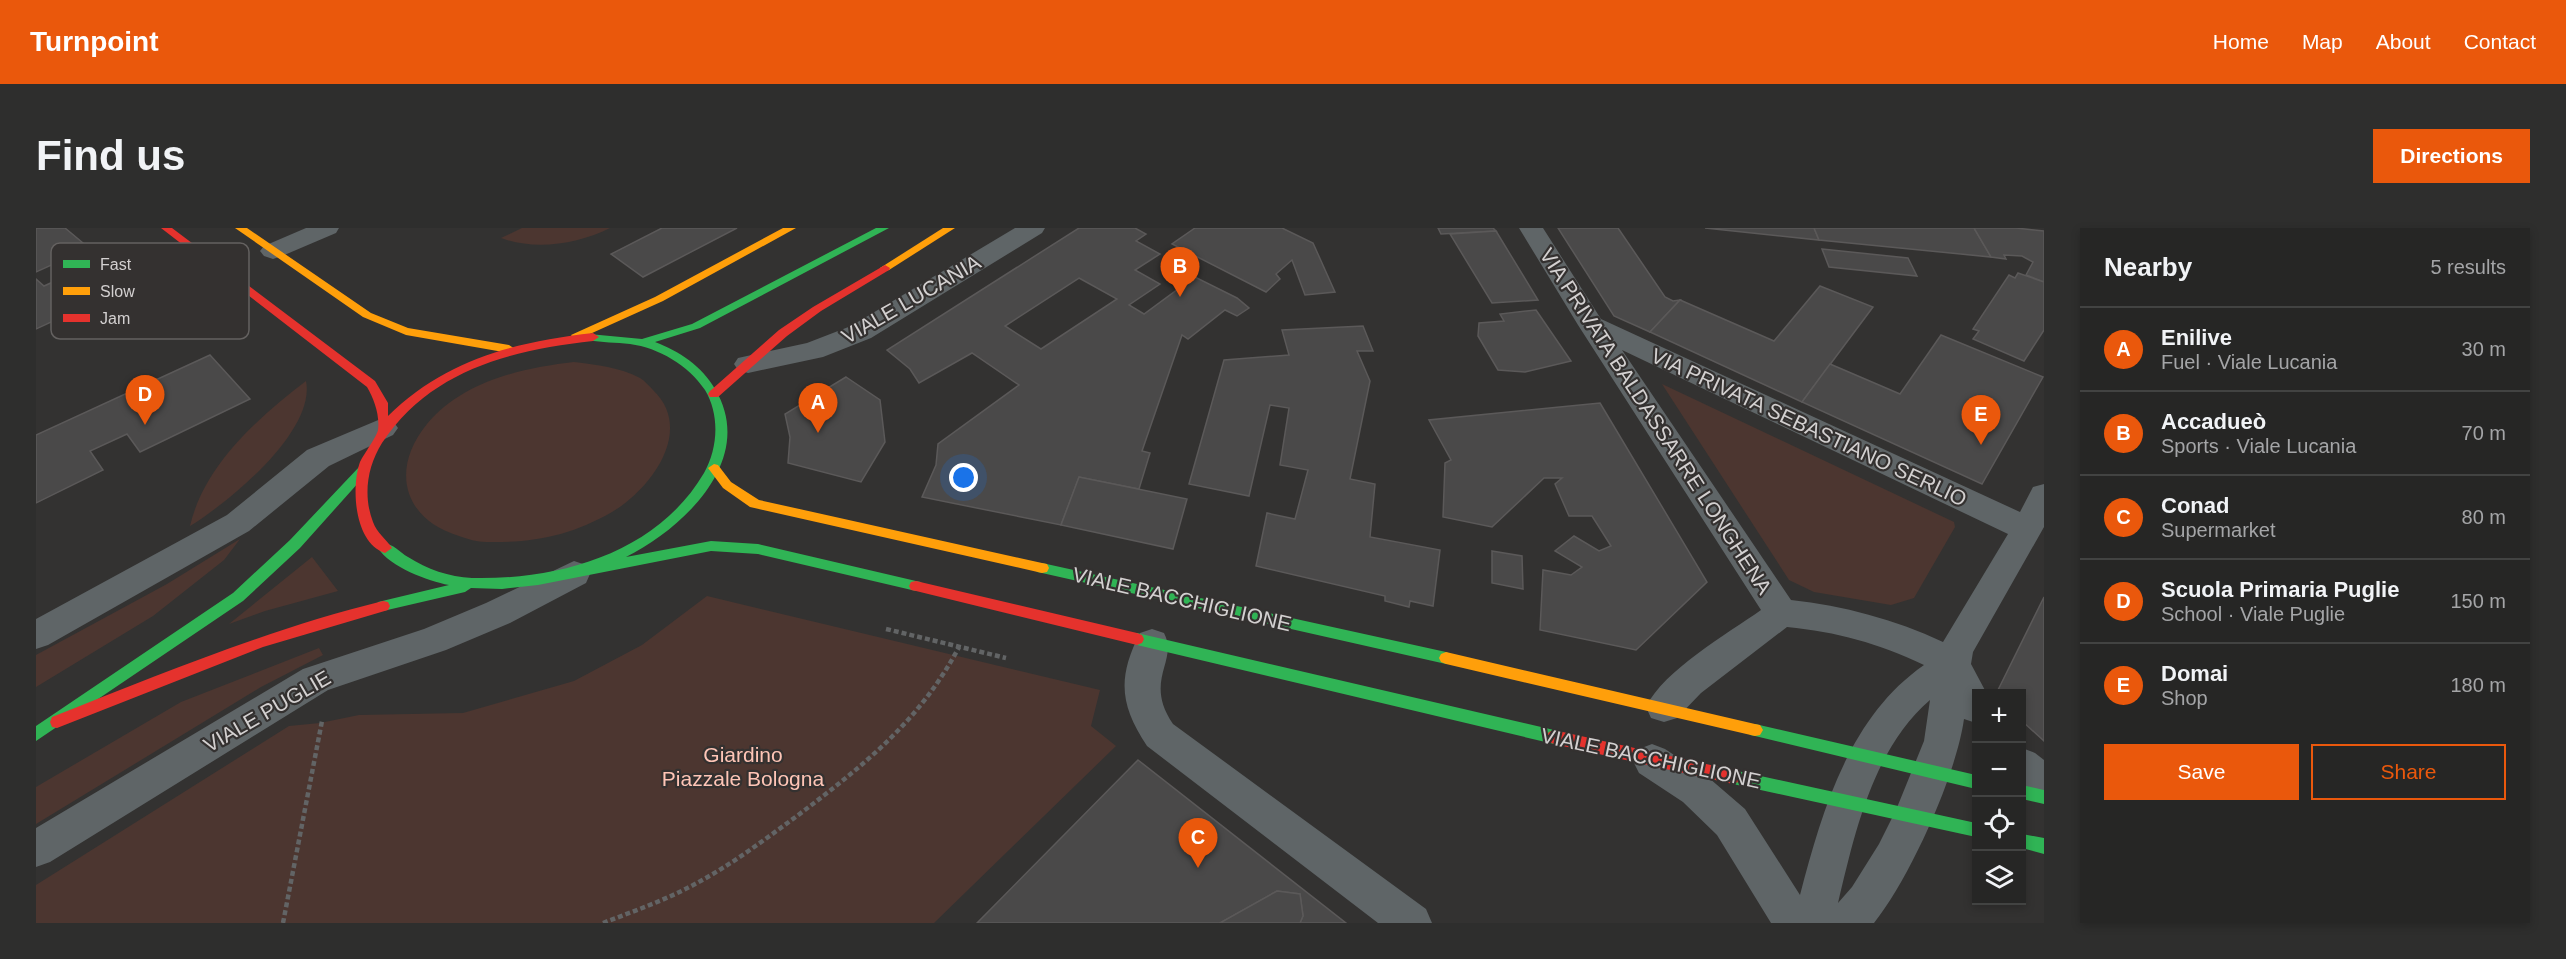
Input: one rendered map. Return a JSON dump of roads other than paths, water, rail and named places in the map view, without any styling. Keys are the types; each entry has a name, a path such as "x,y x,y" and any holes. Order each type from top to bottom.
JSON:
{"main road":[{"path":"166,228 186,243"},
{"path":"240,228 367,315 406,331 511,349"},
{"path":"567,339 660,299 791,228"},
{"path":"36,734 57,722 238,597 296,544 364,469 383,428 402,408 452,374 511,349 593,337 644,342 696,326 884,228"},
{"name":"VIALE LUCANIA","path":"714,394 783,333 826,303 950,228"},
{"path":"249,290 346,363 370,384 382,403 383,428"},
{"path":"57,722 247,646 349,614 473,585 526,582 577,572 626,552 656,533 681,512 700,490 714,468 722,441 722,416 714,394 693,369 644,342"},
{"name":"VIALE BACCHIGLIONE","path":"714,468 727,485 755,504 1664,707 1868,758 1972,781"},
{"path":"364,469 360,501 370,532 393,557 428,576 473,585"},
{"name":"VIALE BACCHIGLIONE","path":"577,572 711,546 758,549 1650,760 1972,829"},
{"path":"2026,793 2044,797"},
{"path":"2026,842 2044,846"}],"street":[{"path":"273,251 327,228"},
{"name":"VIALE LUCANIA","path":"748,364 813,351 861,332 1033,228"},
{"name":"VIA PRIVATA BALDASSARRE LONGHENA","path":"1531,228 1591,325 1781,613"},
{"name":"VIA PRIVATA SEBASTIANO SERLIO","path":"1591,325 2027,529"},
{"path":"36,635 238,523 318,458 383,428"},
{"path":"1848,923 1866,901 1893,857 1913,816 1928,772 1942,741 1956,650 2027,529 2044,495"},
{"name":"VIALE PUGLIE","path":"36,849 316,679 434,640 498,613 577,572"},
{"path":"1664,707 1688,682 1781,613 1830,618 1887,634 1953,663 1972,699"},
{"path":"1152,643 1140,691 1144,714 1160,735 1411,923"},
{"path":"1813,923 1834,839 1848,801 1885,726 1901,704 1953,663"},
{"path":"1650,760 1696,790 1731,822 1794,923"},
{"path":"2026,768 2044,783"}],"place":[{"name":"Accadueò","path":"1180,297"},
{"name":"Scuola Primaria Puglie","path":"145,425"},
{"name":"Enilive","path":"818,433"},
{"name":"Domai","path":"1981,445"},
{"name":"Conad","path":"1198,868"}],"park label":[{"name":"Giardino Piazzale Bologna","path":"743,766"}]}
